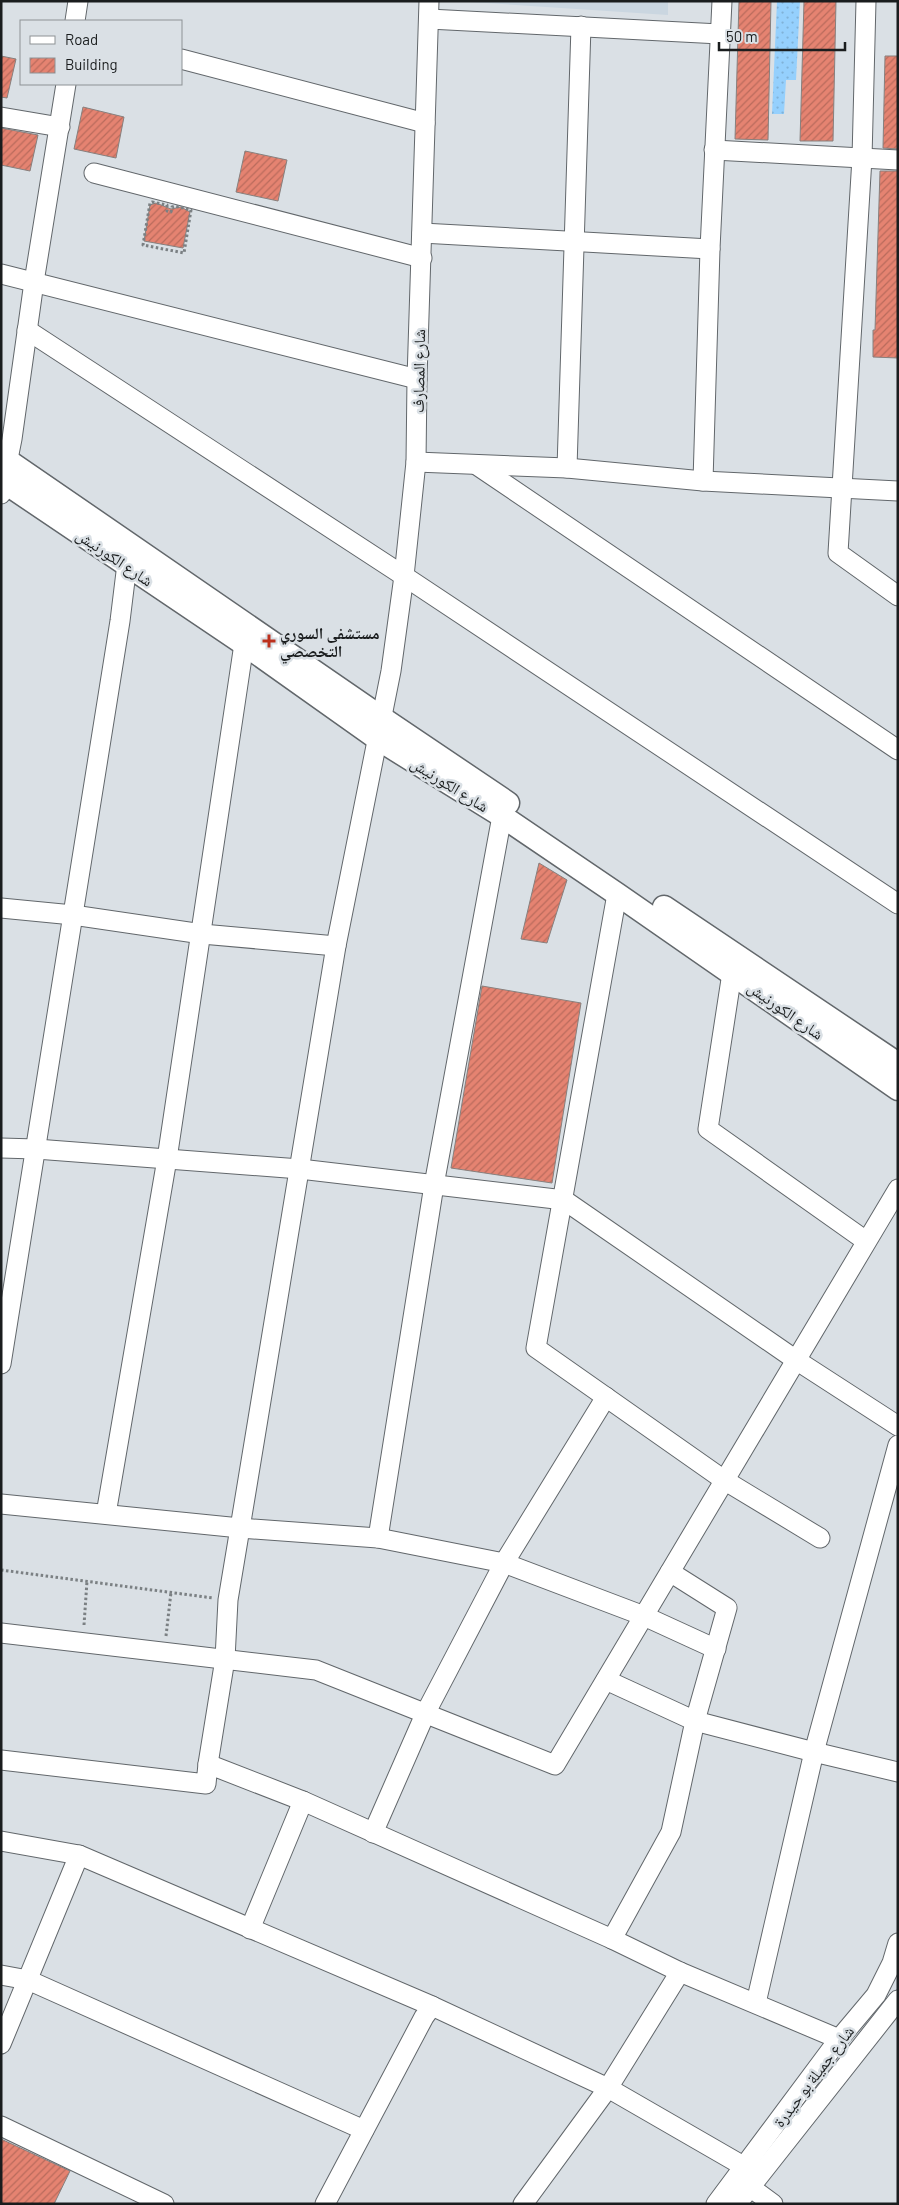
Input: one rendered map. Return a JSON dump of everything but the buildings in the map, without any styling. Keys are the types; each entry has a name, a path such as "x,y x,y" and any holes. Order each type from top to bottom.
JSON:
{"street":[{"path":"75,20 78,1"},
{"path":"703,481 710,249 722,1"},
{"path":"866,1 862,158 838,553 898,596"},
{"path":"429,10 581,26 720,34"},
{"name":"شارع المصارف","path":"1,1760 206,1784 225,1659 228,1600 336,946 380,728 404,576 416,462 429,10"},
{"path":"567,468 581,26"},
{"path":"182,59 425,123"},
{"path":"3,474 12,439 34,282 66,85"},
{"path":"1,117 60,127"},
{"path":"714,150 898,160"},
{"path":"94,173 422,258"},
{"path":"422,233 710,249"},
{"path":"1,274 417,379"},
{"path":"27,330 404,576 898,904"},
{"path":"416,462 478,466 567,468 703,481 898,491"},
{"path":"478,466 898,750"},
{"name":"شارع الكورنيش","path":"3,474 127,564 244,644 380,728 502,816 732,972 898,1089"},
{"name":"شارع الكورنيش","path":"3,474 380,728 898,1064"},
{"path":"1,1364 120,621 127,564"},
{"path":"106,1514 168,1159 244,644"},
{"path":"378,1538 434,1185 502,816"},
{"path":"617,894 564,1200 536,1348 724,1480 820,1538"},
{"path":"1,908 202,934 336,946"},
{"path":"732,972 708,1129 866,1241"},
{"path":"1,1148 300,1169 564,1200 796,1360 898,1426"},
{"path":"1,1633 316,1670 426,1712 555,1765 898,1189"},
{"path":"373,1833 426,1712 504,1563 606,1397"},
{"path":"756,2003 814,1752 898,1445"},
{"path":"1,1504 240,1528 378,1538 504,1563 644,1616 716,1649"},
{"path":"612,1939 671,1832 695,1721 727,1608 670,1572"},
{"path":"606,1680 695,1721 898,1772"},
{"path":"208,1764 303,1801 612,1939 680,1972 839,2039"},
{"path":"250,1929 303,1801"},
{"path":"1,1841 79,1855 432,2006 608,2088 745,2166"},
{"path":"1,2044 79,1855"},
{"name":"شارع جميلة بو حيدرة","path":"716,2204 839,2039 876,1995 892,1962 898,1943"},
{"path":"523,2204 608,2088 680,1972"},
{"path":"1,1975 28,1980 364,2130"},
{"path":"737,2204 898,2000"},
{"path":"324,2204 424,2017 432,2006"},
{"path":"1,2126 164,2204"},
{"path":"750,2187 773,2204"}],"path":[{"path":"150,203 167,205 167,211 171,212 172,207 175,206 191,210 184,253 142,245 150,203"},
{"path":"1,1570 228,1600"},
{"path":"83,1642 87,1581"},
{"path":"165,1652 171,1592"}],"shaded area":[{"path":"455,1 668,1 668,15"},
{"path":"777,1 800,1 796,80 786,80 784,114 772,114"}],"place":[{"name":"مستشفى السوري التخصصي","path":"269,641"}]}
